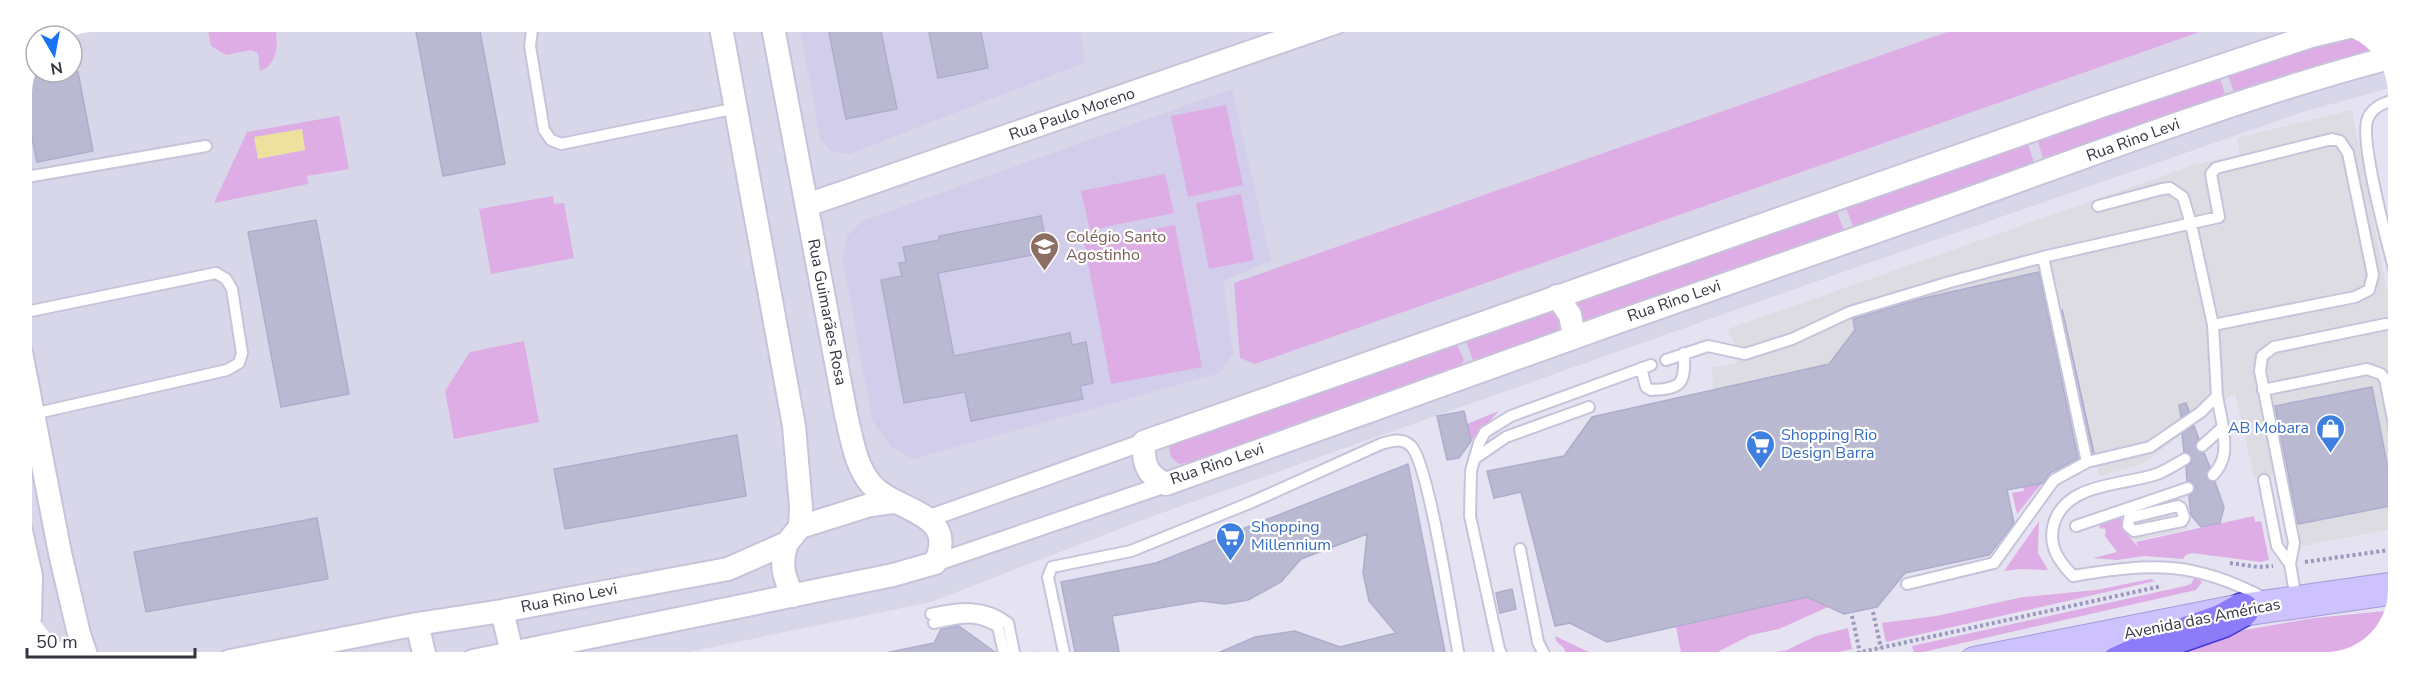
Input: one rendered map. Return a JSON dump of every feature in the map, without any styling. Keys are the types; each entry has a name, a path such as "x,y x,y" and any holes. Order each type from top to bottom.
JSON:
{"highway":[{"path":"2142,652 2222,621 2242,610"}],"main road":[{"name":"Avenida das Américas","path":"2030,652 2242,610 2388,589"}],"street":[{"path":"722,32 794,426 801,507 793,535 781,561 793,596"},
{"name":"Rua Guimarães Rosa","path":"774,32 846,415 857,461 872,485 894,502 930,518"},
{"name":"Rua Paulo Moreno","path":"807,205 1308,32"},
{"path":"934,563 940,551 939,537 930,518 2101,106 2328,32"},
{"name":"Rua Rino Levi","path":"1144,442 1143,459 1146,469 1154,479 1166,484 1574,336 2200,116 2377,60"},
{"path":"1557,296 1570,315 1574,336"},
{"path":"32,409 60,553 85,652"},
{"path":"541,652 893,575 1166,484"},
{"name":"Rua Rino Levi","path":"275,652 417,624 501,611 728,569 793,535 870,505 894,502"},
{"path":"501,611 512,652"},
{"path":"417,624 424,652"}],"lane":[{"path":"532,32 530,46 544,130 551,140 561,144 737,108"},
{"path":"2387,103 2374,108 2367,118 2365,131 2372,174 2387,239"},
{"path":"1666,360 1708,346 1739,355 1755,352 1792,339 1850,312 2043,257 2219,217 2211,174 2216,168 2332,140 2340,141 2348,153 2373,275 2372,284 2364,294 2213,325"},
{"path":"32,176 206,146"},
{"path":"2098,206 2170,188 2183,197 2213,325 2217,396 2225,446 2221,466 2212,475"},
{"path":"2043,257 2087,462"},
{"path":"32,311 216,273 226,279 232,289 242,353 239,363 227,370 33,414"},
{"path":"2185,459 2157,474 2087,490 2063,505 2053,532 2055,553 2060,562 2073,576 2150,566 2189,569 2235,582 2287,603 2294,543 2260,364 2267,350 2274,347 2386,324"},
{"path":"1502,652 1470,516 1469,484 1474,459 1485,432 1496,424 1646,367 1648,389 1675,386 1680,384 1685,376 1684,353"},
{"path":"2264,390 2367,369 2375,370 2385,379 2388,392"},
{"path":"1907,584 1995,563 2054,480 2087,462 2150,447 2201,412 2217,396"},
{"path":"1474,459 1515,433 1589,407"},
{"path":"2202,446 2223,427"},
{"path":"1064,652 1048,577 1052,567 1131,551 1263,497 1381,444 1397,440 1409,444 1415,450 1430,499 1458,652"},
{"path":"2264,480 2277,546 2290,564"},
{"path":"2076,526 2188,488"},
{"path":"2170,495 2172,508"},
{"path":"2172,508 2181,508 2183,519 2134,531 2128,526 2129,518 2172,508"},
{"path":"1520,549 1538,642 1543,652"},
{"path":"1004,652 998,627 985,619 970,616 933,619 957,608 989,611 1008,623 1014,652"}],"path":[{"path":"1864,652 2164,585"},
{"path":"1873,612 1881,648"},
{"path":"1852,616 1860,652"}],"shaded area":[{"path":"94,32 2334,32 2349,36 2363,44 2372,53 2383,70 2387,89 2303,112 1840,273 1153,516 931,602 689,652 85,652 70,648 53,637 36,614 32,594 33,84 84,84 84,33"},
{"path":"208,32 276,32 277,42 271,63 260,71 258,53 251,50 226,55 211,46"},
{"path":"801,32 1080,32 1084,63 849,154 831,151 820,139"},
{"path":"1947,32 2199,32 1255,364 1240,358 1234,283"},
{"path":"2346,35 2363,44 2374,56 2235,95 2226,70"},
{"path":"2218,72 2226,97 2044,161 2036,136"},
{"name":"Colégio Santo Agostinho","path":"1232,89 1271,260 1223,281 1233,354 1220,373 913,459 891,447 872,420 843,261 847,236 862,221"},
{"path":"1226,105 1243,185 1188,197 1171,116"},
{"path":"2352,110 2387,291 2388,468 2372,387 2275,406 2288,471 2254,478 2235,392 2147,461 2099,476 2053,269 1852,314 1856,335 1829,364 1713,390 1712,368 1736,363 1735,347 1728,329 2194,165 2240,155 2237,138"},
{"path":"339,116 349,169 307,176 308,184 214,203 247,132"},
{"path":"302,129 305,150 258,159 254,137"},
{"path":"2027,141 2035,165 1854,229 1845,205"},
{"path":"1165,174 1174,213 1090,230 1081,191"},
{"path":"1241,194 1254,260 1209,269 1196,203"},
{"path":"553,196 554,204 564,203 574,258 491,274 479,209"},
{"path":"1835,207 1845,233 1581,325 1568,300"},
{"path":"1175,225 1202,367 1111,384 1084,242"},
{"path":"1551,306 1564,317 1564,331 1473,361 1465,338"},
{"path":"524,341 539,422 454,439 445,391 470,352"},
{"path":"1457,344 1464,360 1460,368 1190,462 1179,464 1171,457 1169,447 1171,442"},
{"path":"1499,411 1471,441 1467,424"},
{"path":"2022,480 2043,482 2017,514 2012,493 2024,491"},
{"path":"2182,503 2188,529 2135,541 2124,528 2122,519 2164,505"},
{"path":"2388,506 2388,530 2302,546 2298,524"},
{"path":"2254,516 2255,522 2261,521 2269,560 2261,562 2192,553 2183,559 2144,556 2117,560 2093,558 2117,552 2104,535 2106,534 2105,528 2100,529 2099,525 2121,518 2126,533 2139,548 2136,542"},
{"path":"2039,521 2038,553 2048,570 2004,571"},
{"path":"2195,577 2202,582 2196,590 1923,652 1914,652 1912,646 2185,586 2191,584"},
{"path":"2151,579 2155,581 1886,642 1882,623 1936,616 2023,597 2096,590"},
{"path":"1807,597 1828,607 1779,629 1751,635 1718,652 1681,652 1676,627"},
{"path":"2383,611 2377,625 2363,640 2338,651 2168,652 2204,637 2314,618"},
{"path":"1848,628 1852,649 1840,652 1775,652 1787,650 1816,636"},
{"path":"1555,636 1589,652 1565,652 1556,641"},
{"path":"2145,643 2125,652 2094,652"}],"building":[{"path":"416,32 480,32 505,164 443,176"},
{"path":"829,32 881,32 897,109 846,119"},
{"path":"929,32 981,32 988,68 938,78"},
{"path":"33,84 80,84 93,151 37,162 32,138"},
{"path":"1041,216 1048,252 938,273 954,356 1070,333 1072,345 1086,342 1093,383 1080,386 1083,399 971,421 965,392 904,403 881,280 902,276 899,263 906,262 903,247 939,240 939,236"},
{"path":"316,220 349,394 281,407 248,232"},
{"name":"Shopping Rio Design Barra","path":"2039,272 2078,458 2050,473 2043,483 2007,490 2014,523 1989,555 1905,573 1877,607 1844,614 1807,597 1607,642 1570,623 1555,626 1521,492 1494,498 1487,471 1564,456 1592,417 1829,364 1855,330 1853,319 1920,299"},
{"path":"2062,309 2094,453 2093,453"},
{"path":"2372,387 2388,468 2388,506 2298,524 2275,406"},
{"path":"2186,403 2189,411 2181,417 2179,405"},
{"path":"1464,411 1471,441 1459,458 1447,460 1437,416"},
{"path":"2194,426 2199,439 2195,443 2195,448 2199,453 2204,453 2210,467 2206,477 2209,481 2215,482 2224,507 2220,523 2201,527 2191,515 2189,496 2194,492 2195,486 2192,482 2187,481 2186,467 2191,463 2192,458 2189,453 2184,452 2182,434"},
{"path":"737,435 746,496 565,529 554,469"},
{"name":"Shopping Millennium","path":"1408,464 1445,652 1220,652 1255,637 1295,631 1340,647 1396,633 1369,601 1363,573 1367,534 1301,559 1281,582 1248,600 1225,604 1201,601 1112,616 1119,652 1075,652 1061,582 1156,563"},
{"path":"317,518 328,579 146,612 134,552"},
{"path":"1512,589 1516,609 1500,613 1496,593"},
{"path":"959,626 995,652 890,652 934,643 941,629"}],"place":[{"name":"Colégio Santo Agostinho","path":"1045,272"},
{"name":"AB Mobara","path":"2330,454"},
{"name":"Shopping Rio Design Barra","path":"1760,470"},
{"name":"Shopping Millennium","path":"1230,562"}]}
